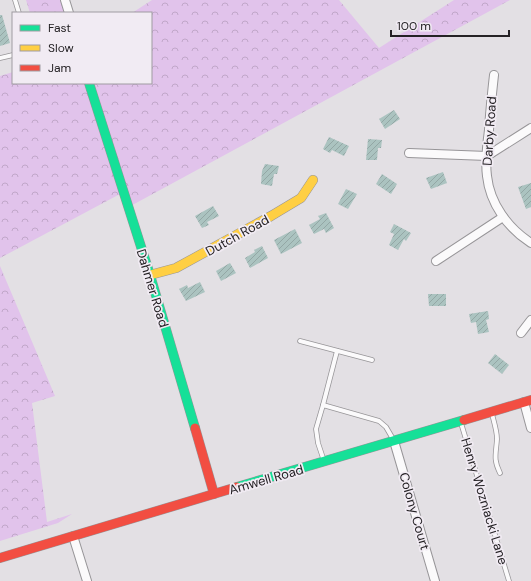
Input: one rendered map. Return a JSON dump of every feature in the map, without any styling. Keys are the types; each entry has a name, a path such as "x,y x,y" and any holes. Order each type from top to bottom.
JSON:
{"street":[{"path":"65,0 69,12"},
{"name":"Darby Road","path":"494,75 486,156 487,177 494,204 509,225 531,243"},
{"name":"Dahmer Road","path":"89,84 150,275 214,494"},
{"path":"409,153 486,156 531,128"},
{"name":"Dutch Road","path":"150,275 176,268 271,216 301,198 313,180"},
{"path":"436,261 503,217"},
{"path":"521,332 531,320"},
{"path":"527,401 531,428"},
{"name":"Amwell Road","path":"0,558 527,401"},
{"name":"Colony Court","path":"394,441 435,581"},
{"path":"73,536 87,581"}],"lane":[{"path":"15,0 19,12"},
{"path":"0,58 12,55"},
{"path":"300,341 372,360"},
{"path":"324,462 318,443 316,429 324,405 337,351"},
{"path":"324,405 379,421 386,427 394,441"},
{"path":"491,412 497,438 494,457 500,473"},
{"name":"Henry Wozniacki Lane","path":"461,421 509,581"}],"green space":[{"path":"26,0 62,0 66,12 30,12"},
{"path":"152,0 339,0 379,48 454,0 510,0 125,209 120,194 0,258 0,76 12,72 12,84 152,84 152,12 134,12"},
{"path":"0,266 55,396 32,403 47,522 72,514 58,523 0,541"}],"building":[{"path":"0,15 2,15 10,43 0,46"},
{"path":"394,110 400,119 385,129 379,119"},
{"path":"329,137 349,146 344,156 332,150 330,153 323,149"},
{"path":"368,139 382,140 381,148 378,148 377,160 366,160"},
{"path":"265,164 279,166 277,174 274,174 272,186 261,184 262,171"},
{"path":"443,172 447,183 431,189 426,178"},
{"path":"382,174 397,184 391,194 376,184"},
{"path":"531,183 531,207 526,209 518,187"},
{"path":"346,189 357,194 348,209 338,204"},
{"path":"213,206 219,216 207,222 209,225 202,228 195,216"},
{"path":"326,213 334,228 326,233 324,229 314,234 309,225 320,219 318,216"},
{"path":"394,224 411,233 406,241 404,239 398,250 389,245 394,234 390,232"},
{"path":"295,229 302,243 281,254 274,240"},
{"path":"262,246 268,258 250,268 245,258 255,252 254,250"},
{"path":"230,263 236,273 221,281 216,271"},
{"path":"200,282 205,292 186,301 179,289 187,285 188,288"},
{"path":"428,294 446,294 446,306 429,306"},
{"path":"488,311 489,319 486,320 489,332 478,334 476,322 471,323 469,314"},
{"path":"495,354 509,365 502,374 488,363"}],"traffic: fast":[{"path":"89,84 150,275 195,428"},
{"path":"237,487 464,420"}],"traffic: slow":[{"path":"150,275 176,268 271,216 301,198 313,180"}],"traffic: jam":[{"path":"464,420 531,400"},
{"path":"195,428 214,494"},
{"path":"0,558 237,487"}]}
